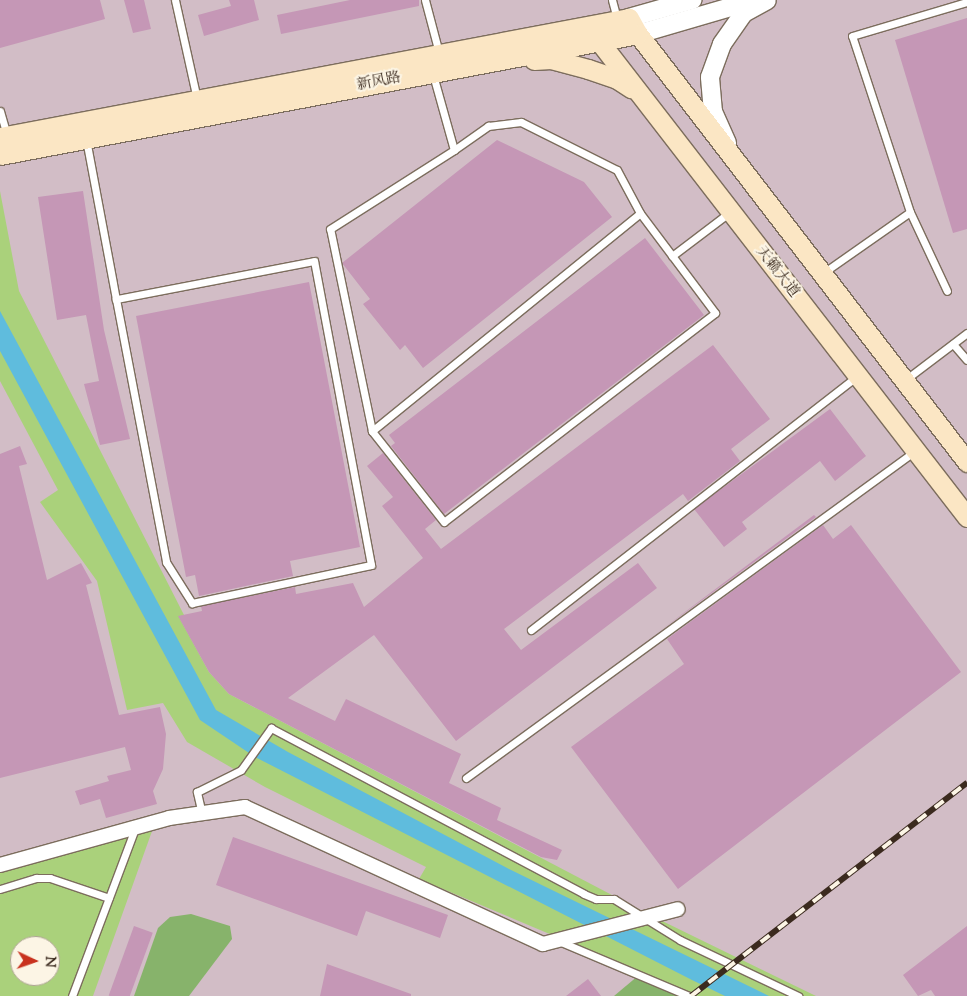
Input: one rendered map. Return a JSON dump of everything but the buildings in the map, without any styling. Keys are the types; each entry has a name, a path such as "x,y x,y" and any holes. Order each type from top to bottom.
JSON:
{"main road":[{"name":"新风路","path":"0,155 498,60 628,24"},
{"path":"628,24 967,462"},
{"name":"新风路","path":"4,136 439,53 593,33"},
{"name":"天籁大道","path":"593,33 967,517"},
{"path":"498,60 551,60 617,79 639,94"}],"street":[{"name":"新风路","path":"628,24 692,0"},
{"name":"新风路","path":"628,24 756,0"},
{"path":"734,159 713,112 710,77 722,44 744,13 767,0"},
{"path":"0,865 135,828 245,807 543,944 636,918 678,909"}],"lane":[{"path":"175,0 197,99"},
{"path":"425,0 439,53"},
{"path":"612,0 628,24"},
{"path":"947,291 910,212 852,36 967,2"},
{"path":"432,72 454,150"},
{"path":"0,111 4,136"},
{"path":"521,122 617,170 640,213 715,313 444,522 372,431 330,230 454,150 488,126 521,122"},
{"path":"86,138 116,299 166,562 192,603 371,565 314,261 116,299"},
{"path":"672,256 730,211"},
{"path":"822,274 910,212"},
{"path":"372,431 640,213"},
{"path":"904,380 967,334"},
{"path":"953,344 967,360"},
{"path":"530,630 857,375"},
{"path":"466,778 916,451"},
{"path":"202,814 197,792 241,770 250,760 271,728 584,894 596,899 614,899 636,918 798,996"},
{"path":"72,996 135,828"},
{"path":"0,889 36,878 50,878 109,898"},
{"path":"558,940 689,996"}],"shaded area":[{"path":"0,0 967,0 967,996 782,996 672,984 697,996 0,996 0,866 237,809 0,865"}],"green space":[{"path":"0,191 19,291 184,615 179,617 209,672 229,694 652,916 816,996 697,996 419,879 426,867 265,787 187,742 163,703 127,710 97,581 40,502 58,490 0,381"},
{"path":"156,820 93,996 0,996 0,864"},
{"path":"191,914 230,926 232,939 189,996 134,996 158,928 170,917"},
{"path":"639,975 689,996 614,996"}],"water":[{"path":"0,311 216,710 288,752 509,869 769,996 725,996 692,980 255,757 200,720 0,351"}],"railway":[{"path":"691,996 967,783"}]}
